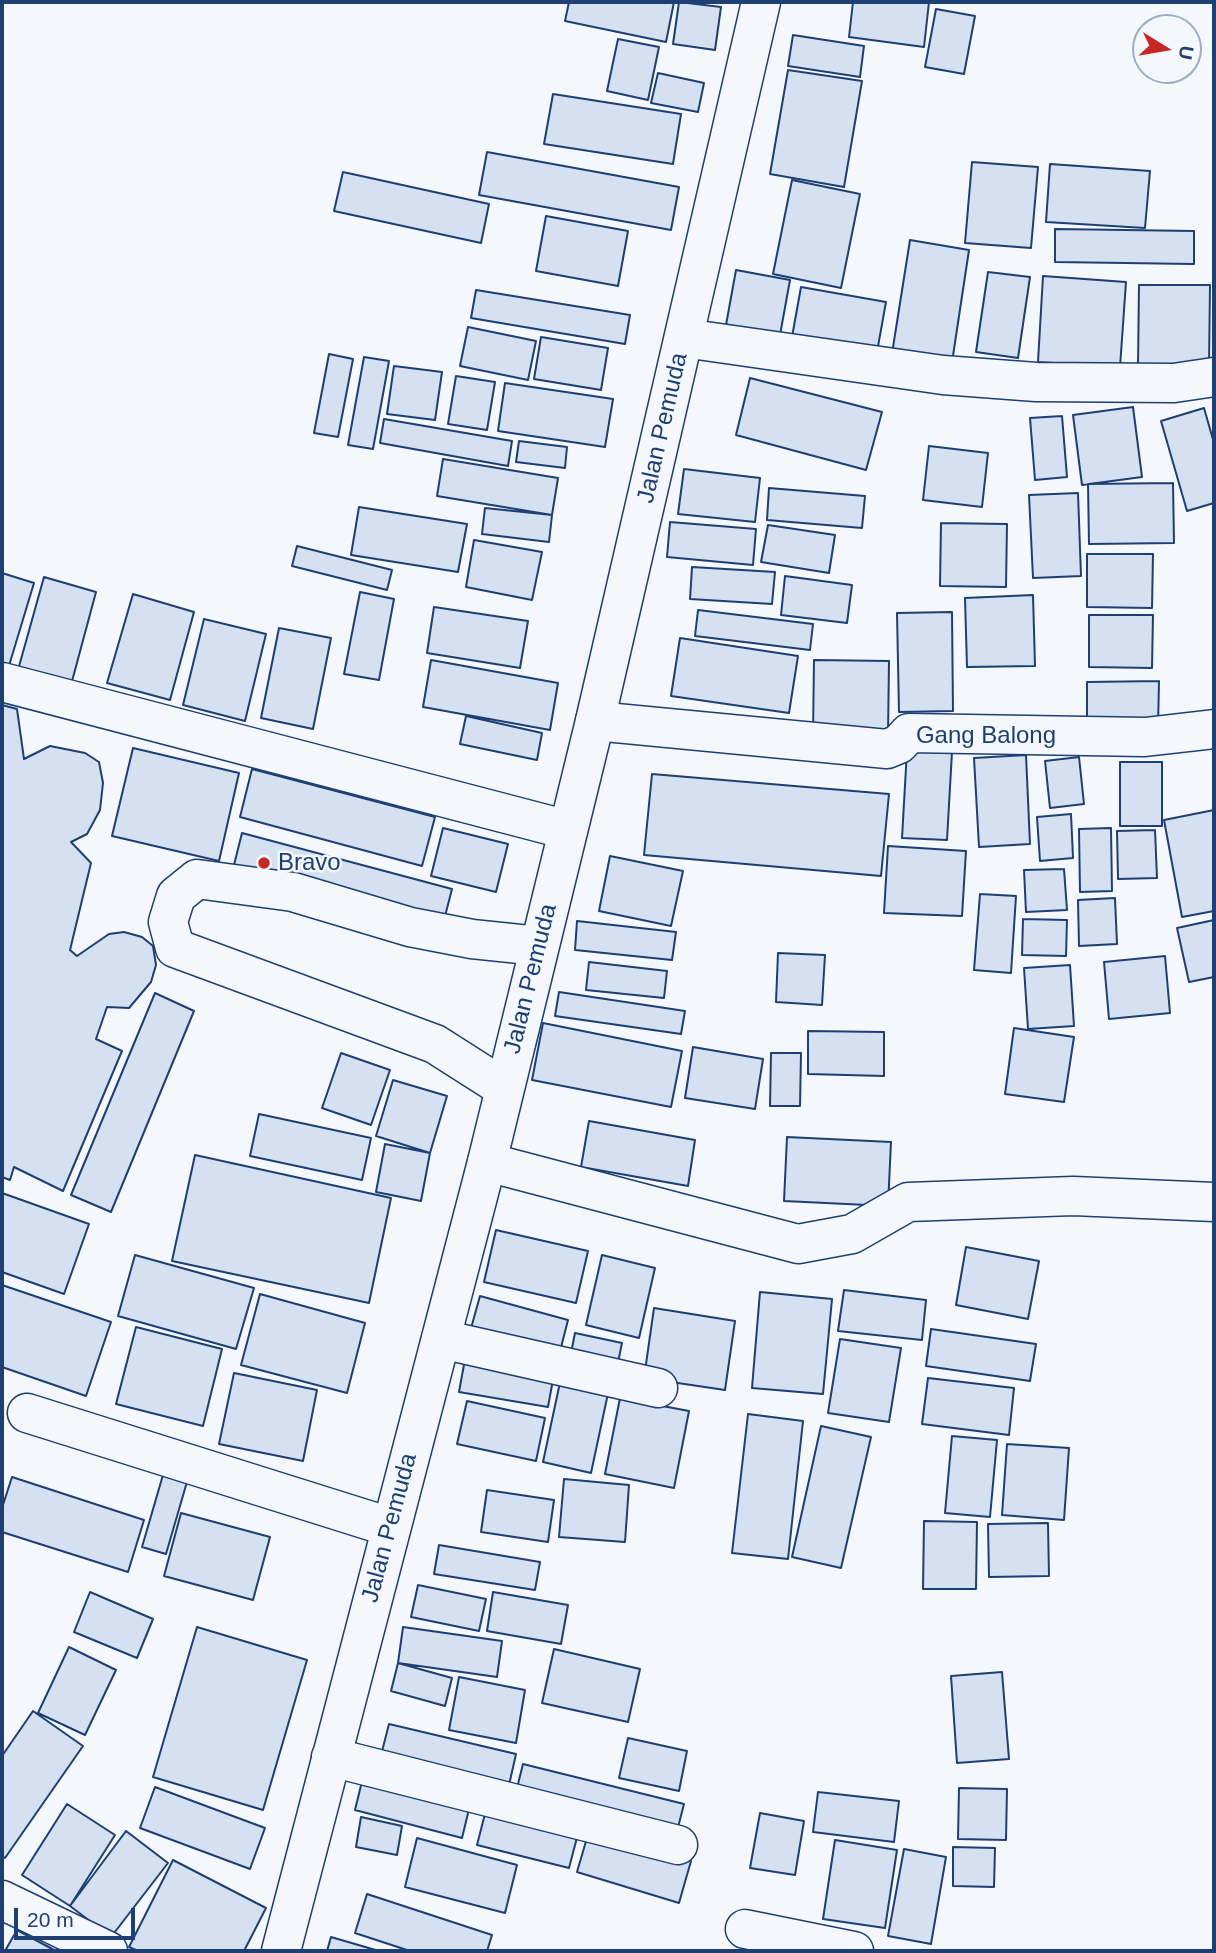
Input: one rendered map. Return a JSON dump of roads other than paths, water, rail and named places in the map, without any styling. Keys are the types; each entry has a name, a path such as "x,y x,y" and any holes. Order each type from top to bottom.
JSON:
{"street":[{"name":"Jalan Pemuda","path":"281,1951 487,1162 595,720 761,2"},
{"path":"684,338 943,375 1037,382 1174,383 1214,377"},
{"path":"2,682 568,830"},
{"name":"Gang Balong","path":"595,720 887,749 899,744 909,733 1145,737 1214,729"},
{"path":"504,1088 435,1044 175,948 169,922 176,896 197,879 293,892 410,927 472,939 539,946"},
{"path":"487,1162 798,1244 852,1234 908,1202 1073,1196 1214,1202"},
{"path":"441,1339 658,1388"},
{"path":"27,1413 390,1527"},
{"path":"331,1757 678,1845"},
{"path":"2,1900 108,1951"},
{"path":"745,1929 855,1951"}],"place":[{"name":"Bravo","path":"264,863"}]}
